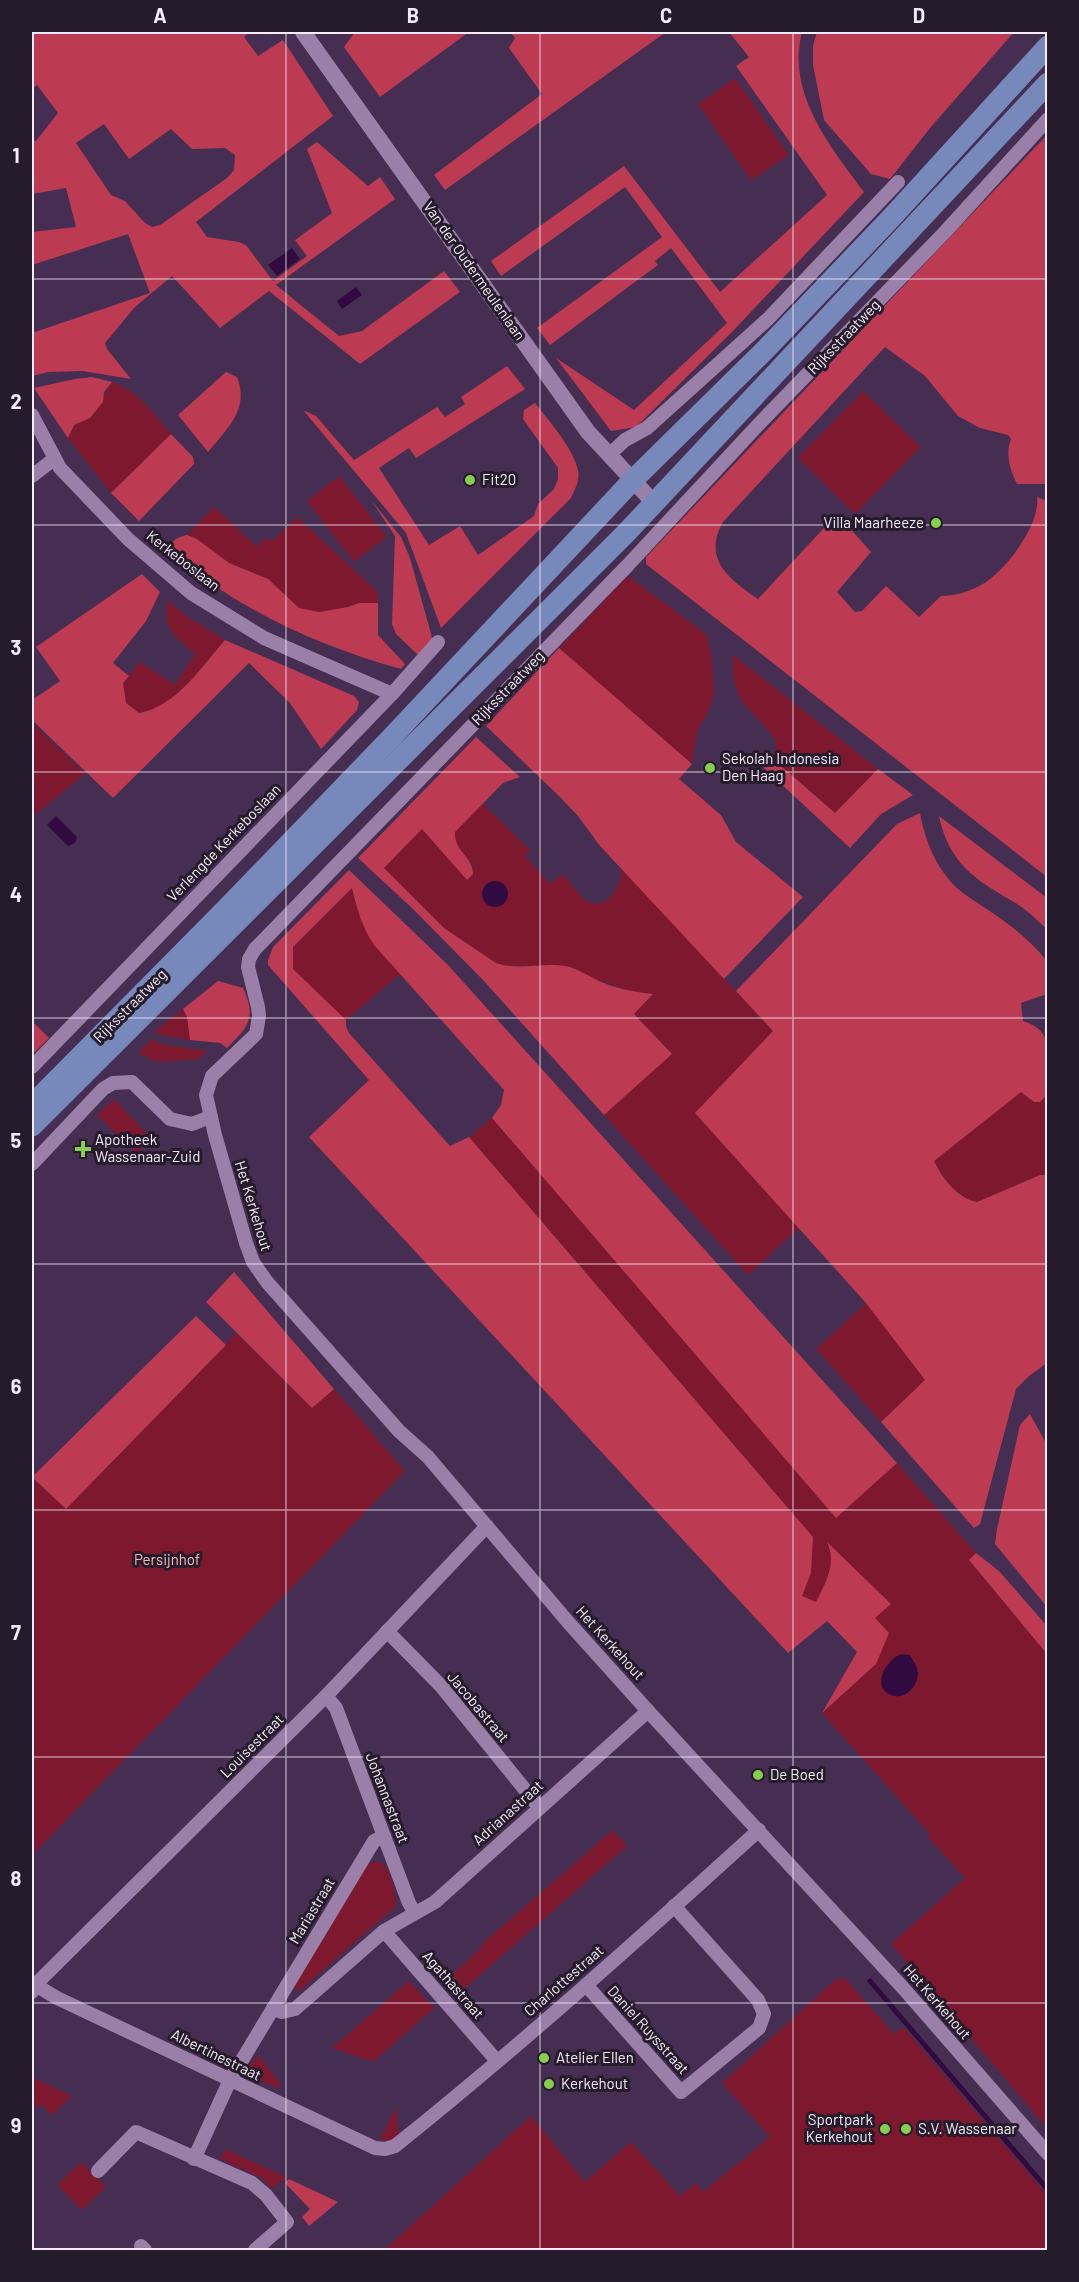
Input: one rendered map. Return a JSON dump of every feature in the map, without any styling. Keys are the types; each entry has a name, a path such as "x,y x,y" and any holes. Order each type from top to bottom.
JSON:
{"main road":[{"name":"Rijksstraatweg","path":"32,1105 367,764 632,481 764,351 900,208 1047,46"},
{"name":"Rijksstraatweg","path":"32,1126 404,757 654,504 1047,83"}],"street":[{"name":"Van der Oudermeulenlaan","path":"303,32 582,423 654,504"},
{"name":"Rijksstraatweg","path":"210,1117 206,1095 212,1076 256,1034 258,1028 258,1007 248,967 255,949 628,565 758,425 945,232 1047,119"},
{"path":"609,455 625,440 647,428 768,318 898,182"},
{"name":"Kerkeboslaan","path":"32,415 60,468 128,539 191,593 264,638 392,694"},
{"path":"32,476 54,459"},
{"name":"Verlengde Kerkeboslaan","path":"32,1067 392,694 438,642"},
{"path":"32,1164 103,1089 113,1083 132,1082 170,1119 192,1124 210,1117"},
{"name":"Het Kerkehout","path":"210,1117 246,1243 253,1262 267,1282 399,1431 429,1457 648,1711 904,1989 1047,2154"},
{"name":"Louisestraat","path":"33,1987 326,1696 487,1526"},
{"name":"Jacobastraat","path":"387,1631 441,1686 539,1807"},
{"name":"Johannastraat","path":"326,1696 336,1708 409,1903 415,1912"},
{"name":"Adrianastraat","path":"384,1931 435,1902 648,1711"},
{"name":"Charlottestraat","path":"385,2149 395,2146 497,2061 586,1985 759,1830"},
{"name":"Mariastraat","path":"194,2159 230,2080 374,1841 384,1836"},
{"name":"Daniel Ruysstraat","path":"586,1985 681,2092 759,2028 764,2014 758,2000 674,1906"},
{"path":"273,2008 282,2012 295,2008 384,1931"},
{"name":"Agathastraat","path":"384,1931 497,2061"},
{"name":"Albertinestraat","path":"33,1987 375,2148 385,2149"},
{"path":"98,2171 136,2132 252,2183 266,2195 287,2222 255,2250"}],"green space":[{"path":"735,78 789,155 751,180 698,104"},
{"path":"112,382 138,397 171,434 111,493 68,438 74,425 90,418"},
{"path":"863,391 921,447 855,514 798,458"},
{"path":"339,476 387,537 354,562 307,501"},
{"path":"214,507 257,547 265,538 273,541 297,517 378,592 378,603 359,603 319,612 299,608 268,579 229,563 197,539 187,535"},
{"path":"628,576 706,634 711,652 714,693 709,710 697,732 692,764 559,648"},
{"path":"167,600 186,616 225,640 177,694 153,709 139,713 126,703 123,683 140,662 175,685 195,654 172,632 167,619"},
{"path":"733,655 878,769 835,813 772,758 776,747 775,739 739,694 733,672"},
{"path":"32,723 85,774 32,817"},
{"path":"482,803 530,850 525,856 550,884 563,874 585,900 603,902 613,894 622,869 773,1031 747,1171 799,1228 748,1275 604,1115 672,1054 634,1014 653,994 633,992 598,980 543,966 505,966 496,963 444,928 384,868 422,829 468,880 473,866 454,841 455,832"},
{"path":"352,888 358,912 374,945 400,974 346,1020 293,969 293,947"},
{"path":"183,1009 187,1017 190,1040 160,1035 155,1031"},
{"path":"153,1039 160,1044 208,1051 198,1059 157,1062 138,1053"},
{"path":"1047,1088 1047,1175 1040,1175 977,1202 957,1192 934,1161 1021,1092 1034,1102 1046,1096"},
{"path":"114,1099 146,1133 150,1141 137,1153 97,1115"},
{"path":"492,1118 836,1517 897,1463 976,1553 969,1560 1047,1654 1047,2128 891,1944 965,1878 928,1837 930,1834 822,1713 876,1664 875,1618 890,1604 828,1544 831,1567 816,1603 802,1596 811,1573 813,1537 469,1137"},
{"path":"866,1303 925,1380 881,1422 816,1349"},
{"name":"Persijnhof","path":"236,1333 312,1408 334,1389 405,1471 32,1855 32,1478 67,1508"},
{"path":"613,1830 627,1846 464,1989 452,1975 481,1948 484,1942"},
{"path":"380,1862 386,1867 394,1891 395,1907 299,1991 291,1983 367,1864"},
{"name":"Sportpark Kerkehout","path":"845,1978 894,2034 903,2027 1047,2195 1047,2250 384,2250 531,2116 585,2182 631,2142 680,2196 696,2183 703,2192 770,2137 722,2083 836,1979"},
{"path":"409,1981 434,2008 373,2062 332,2048"},
{"path":"259,2056 281,2085 278,2088 248,2076 247,2067"},
{"path":"32,2077 72,2096 52,2115 40,2104 33,2110"},
{"path":"396,2107 399,2135 391,2140 380,2141"},
{"path":"225,2149 286,2177 272,2189 262,2178 220,2159"},
{"path":"81,2162 106,2187 82,2210 57,2185"}],"shaded area":[{"path":"32,32 249,32 244,37 258,56 283,40 333,116 196,222 207,237 246,245 273,281 307,256 295,240 332,213 307,149 317,142 368,186 380,177 395,199 276,285 339,336 362,331 444,271 460,292 360,364 269,291 220,328 172,276 135,307 105,343 107,349 131,379 83,371 48,372 32,376 32,333 150,293 128,234 32,265 32,232 76,227 66,188 32,194 32,140 36,141 58,113 37,85 32,89","holes":["104,124 129,159 171,129 192,149 225,148 235,155 234,170 227,178 160,225 152,227 145,223 125,201 111,195 76,143"]},
{"path":"355,32 469,32 380,97 344,47"},
{"path":"510,32 666,32 445,190 434,175 542,94 509,48 515,38"},
{"path":"729,32 802,32 799,55 800,76 814,118 864,192 733,331 636,427 611,431 556,358 634,410 727,323 671,248 655,261 658,265 550,345 537,328 662,237 625,187 501,276 491,261 624,166 720,292 827,195 736,66 749,57"},
{"path":"817,32 1014,32 930,128 890,179 871,174 824,120 813,65 813,46"},
{"path":"1047,135 1047,484 1017,484 1009,462 1008,450 1011,439 1008,435 980,428 958,416 925,376 885,347 723,522 717,535 716,547 717,557 729,576 758,599 835,516 839,516 871,552 837,592 855,612 862,611 886,586 919,617 941,596 971,590 1000,570 1020,546 1027,533 1037,508 1037,497 1047,501 1047,877 646,564 646,557"},
{"path":"292,248 300,259 277,276 268,265"},
{"path":"356,287 362,295 342,309 337,301"},
{"path":"507,366 525,389 416,458 409,448 379,468 429,545 460,526 478,555 534,516 538,504 554,489 558,479 558,468 523,419 524,410 535,403 560,436 576,463 578,478 571,498 441,628 406,533 303,410 316,416 354,460 437,407 445,417 465,404 461,397"},
{"path":"226,372 237,377 241,399 239,409 229,427 208,452 178,415"},
{"path":"92,377 112,382 104,392 103,402 90,418 74,425 68,438 34,388"},
{"path":"171,434 193,457 194,464 139,521 111,493"},
{"path":"371,500 401,537 410,558 433,641 419,656 396,634 392,624 395,536"},
{"path":"187,535 197,539 229,563 268,579 299,608 319,612 359,603 378,603 378,635 405,664 401,669 338,648 307,636 248,607 193,570 167,549 175,540"},
{"path":"142,574 160,592 146,621 113,663 129,676 123,683 126,703 139,713 165,703 176,694 225,640 354,696 359,702 357,710 321,749 290,703 249,663 113,798 32,720 32,700 60,681 36,647"},
{"path":"559,648 692,764 679,779 721,815 736,842 803,897 724,979 600,846 578,816 486,726"},
{"path":"476,737 520,777 503,783 455,832 457,844 470,863 473,874 467,880 422,829 384,868 444,928 496,963 513,966 565,966 612,986 653,994 634,1014 672,1054 604,1115 484,981 414,910 358,858"},
{"path":"772,758 835,813 878,769 913,795 881,814 850,848 764,768"},
{"path":"920,813 925,834 943,872 957,888 1021,934 1047,961 1047,994 1021,1003 1023,1021 1038,1029 1047,1044 1046,1096 1040,1102 1034,1102 1021,1092 934,1161 951,1187 963,1197 977,1202 1040,1175 1047,1175 1047,1363 1016,1389 980,1524 974,1528 881,1422 925,1380 866,1303 695,1113 773,1031 736,991 897,824"},
{"path":"56,816 77,837 75,843 68,846 47,825"},
{"path":"939,816 1047,898 1047,929 1023,908 966,869 950,847"},
{"path":"349,870 448,965 897,1463 836,1518 492,1118 501,1105 504,1090 374,945 360,918 352,888 293,947 293,969 346,1020 349,1033 450,1146 469,1137 813,1537 811,1573 802,1596 816,1602 823,1587 831,1565 827,1542 891,1604 875,1618 889,1633 876,1664 822,1713 857,1652 827,1621 788,1653 309,1137 369,1080 268,965 268,960 273,947"},
{"path":"495,881 504,885 508,894 504,903 495,907 486,903 482,894 486,885"},
{"path":"218,981 243,988 249,1007 250,1015 245,1028 227,1048 220,1043 190,1040 187,1017 183,1009"},
{"path":"32,1021 49,1038 32,1055"},
{"path":"234,1272 334,1389 312,1408 206,1302"},
{"path":"196,1316 226,1345 66,1509 32,1477"},
{"path":"1030,1414 1047,1445 1047,1607 995,1544 1020,1425"},
{"path":"976,1553 999,1571 1047,1626 1047,1654 969,1560"},
{"path":"901,1654 910,1655 918,1673 913,1688 909,1692 894,1696 883,1688 882,1675 889,1663"},
{"path":"289,2179 338,2202 309,2226 302,2217 310,2209 285,2183"}],"waterway":[{"path":"870,1981 1048,2190"}],"place":[{"name":"Fit20","path":"470,480"},
{"name":"Villa Maarheeze","path":"936,523"},
{"name":"Sekolah Indonesia Den Haag","path":"710,768"},
{"name":"Apotheek Wassenaar-Zuid","path":"83,1149"},
{"name":"De Boed","path":"758,1775"},
{"name":"Atelier Ellen","path":"544,2058"},
{"name":"Kerkehout","path":"549,2084"},
{"name":"Sportpark Kerkehout","path":"885,2129"},
{"name":"S.V. Wassenaar","path":"906,2129"}]}
